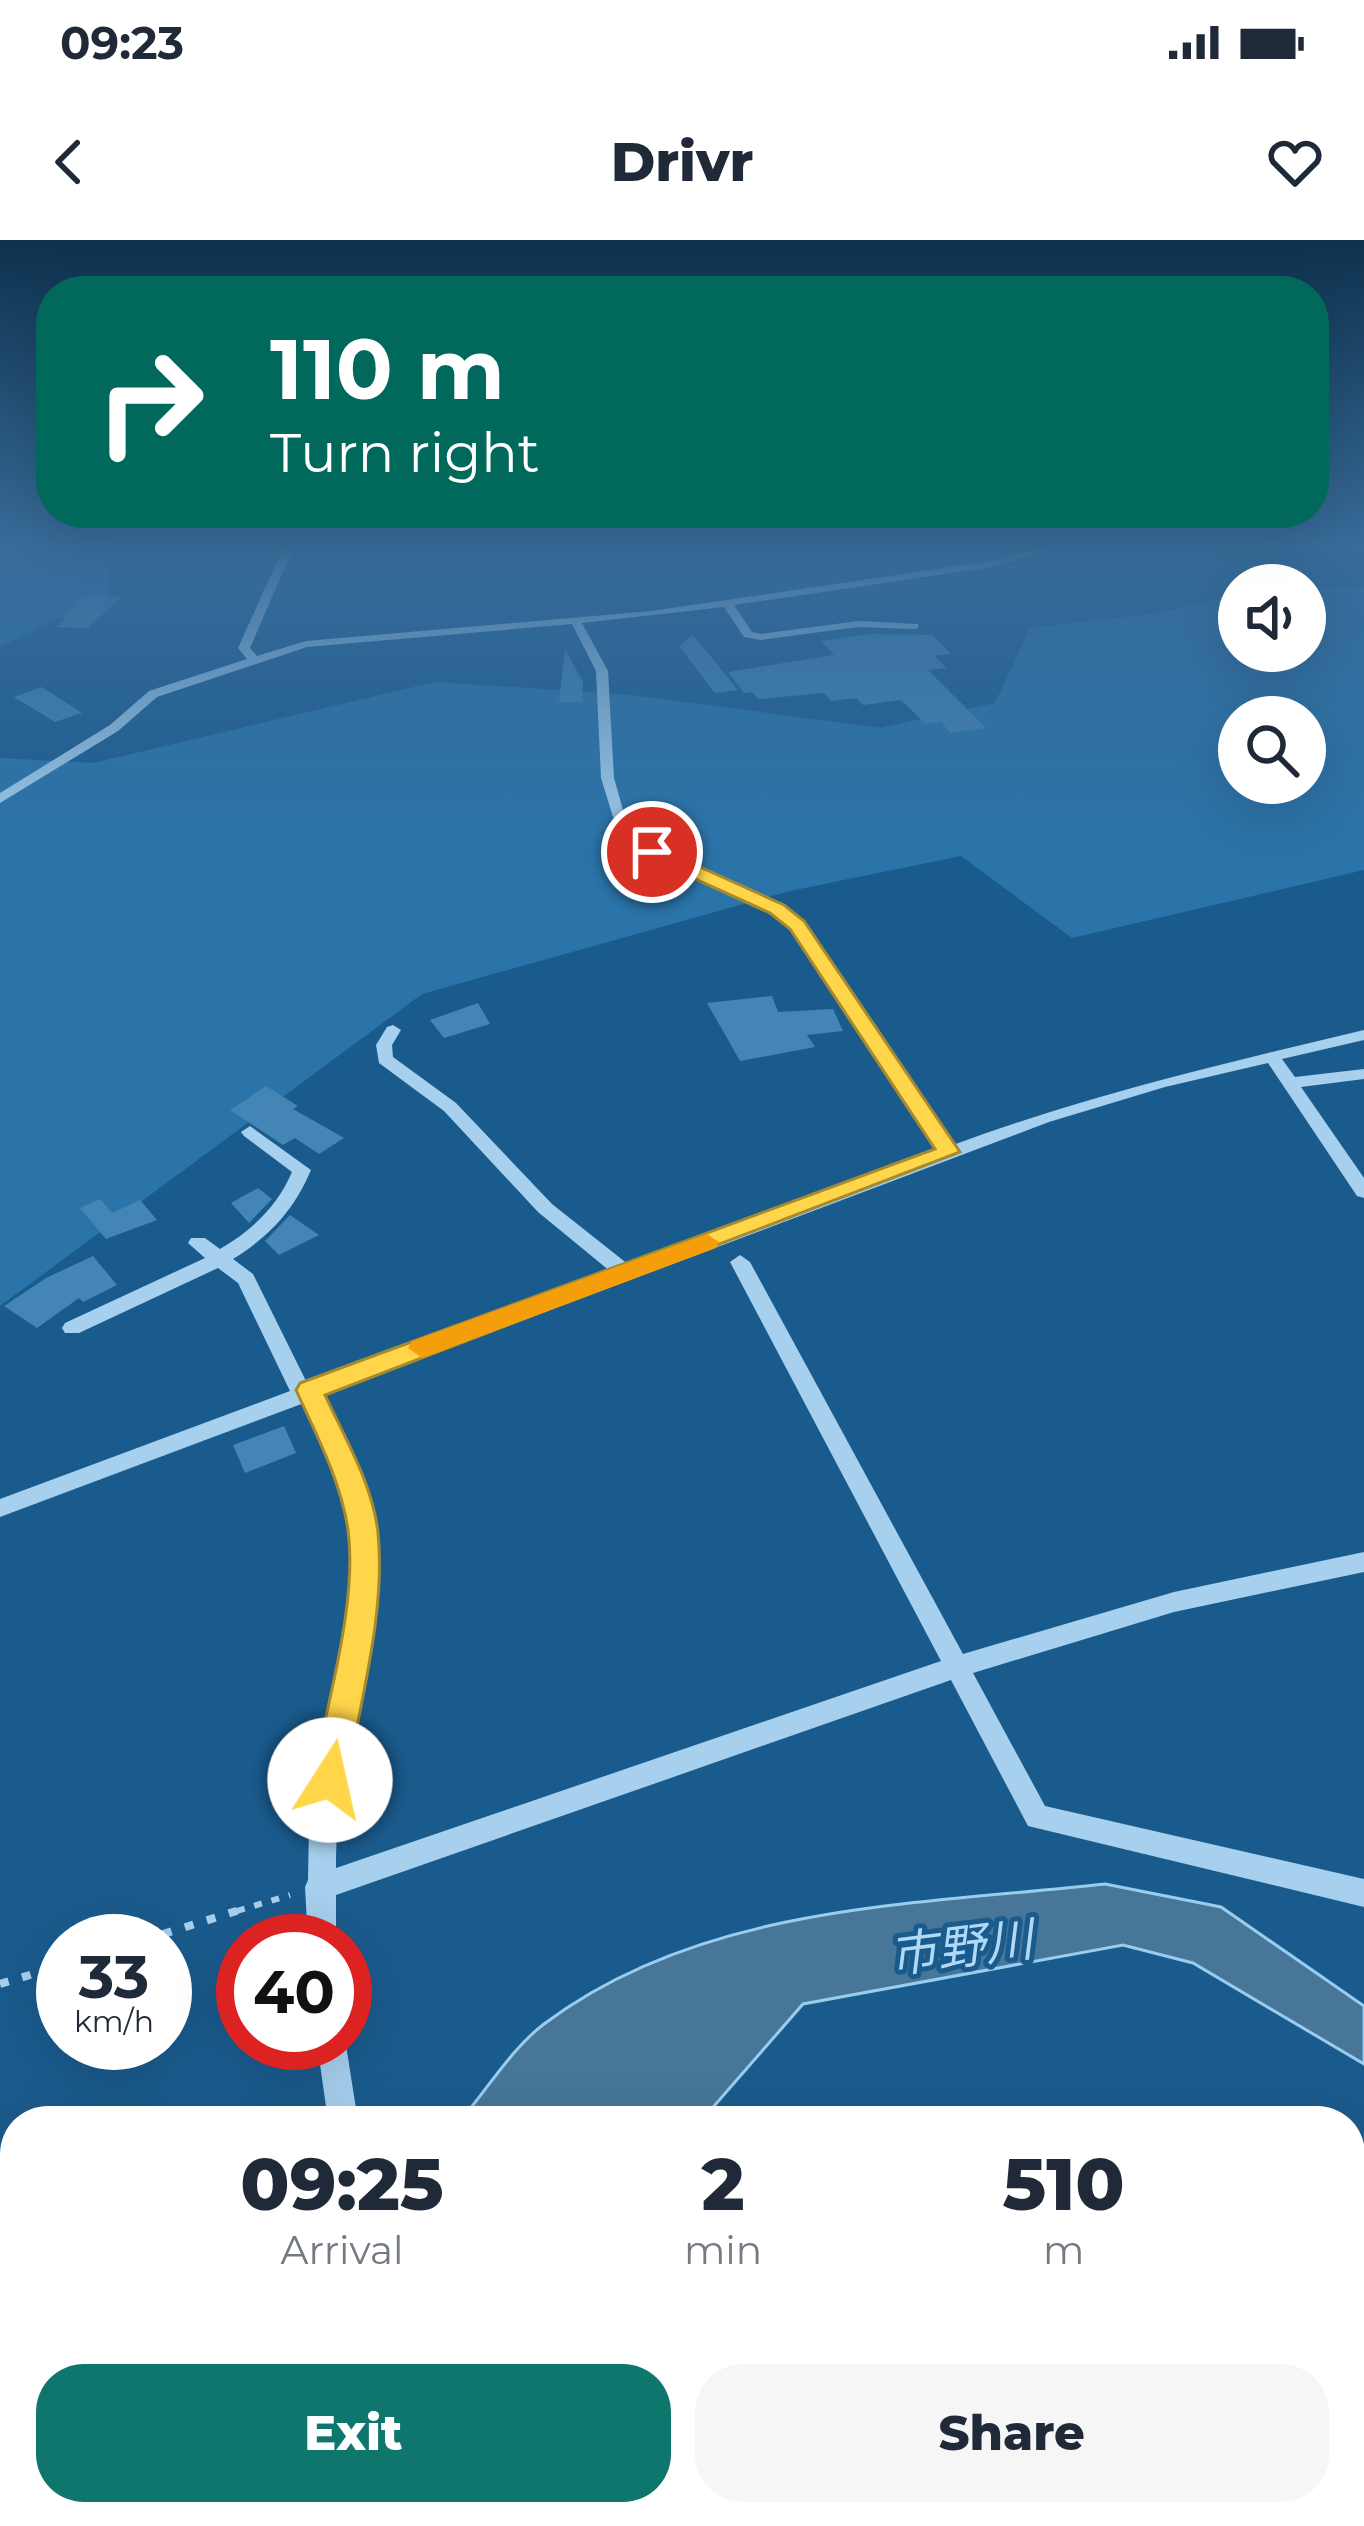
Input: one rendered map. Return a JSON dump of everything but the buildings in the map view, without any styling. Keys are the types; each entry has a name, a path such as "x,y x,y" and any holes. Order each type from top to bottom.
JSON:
{"street":[{"path":"246,651 255,662"},
{"path":"0,799 114,728 153,694 292,651"},
{"path":"592,651 602,668 605,752 624,828 652,852 777,909 797,925 949,1152"},
{"path":"392,1030 384,1045 385,1060 450,1107 545,1208 625,1273"},
{"path":"0,1508 1043,1118 1270,1054 1364,1034"},
{"path":"1270,1054 1364,1192"},
{"path":"1290,1082 1364,1074"},
{"path":"72,1328 266,1229 298,1187 302,1170 250,1132"},
{"path":"198,1243 245,1280 263,1307 345,1467 363,1531 362,1596 322,1825 320,1914"},
{"path":"740,1262 953,1668 1037,1817 1364,1893"},
{"path":"319,1887 953,1668 1174,1602 1364,1562"},
{"path":"336,2070 342,2106"}],"path":[{"path":"192,1926 319,1887"},
{"path":"0,1984 36,1973"}],"shaded area":[{"path":"1019,651 1218,651 1218,672 1326,672 1326,651 1364,651 1364,870 1072,938 961,856 790,891 422,994 0,1306 0,758 93,763 435,682 632,695 880,728 995,703"}],"water":[{"name":"市野川","path":"1105,1884 1221,1907 1364,2006 1364,2064 1193,1963 1123,1945 803,2004 714,2106 472,2106 532,2034 606,1984 672,1954 742,1933 886,1906"}],"slow traffic":[{"path":"422,1348 707,1242"}],"route":[{"path":"330,1780 362,1596 363,1531 345,1467 309,1390 949,1152 797,925 777,909 652,852"}]}
